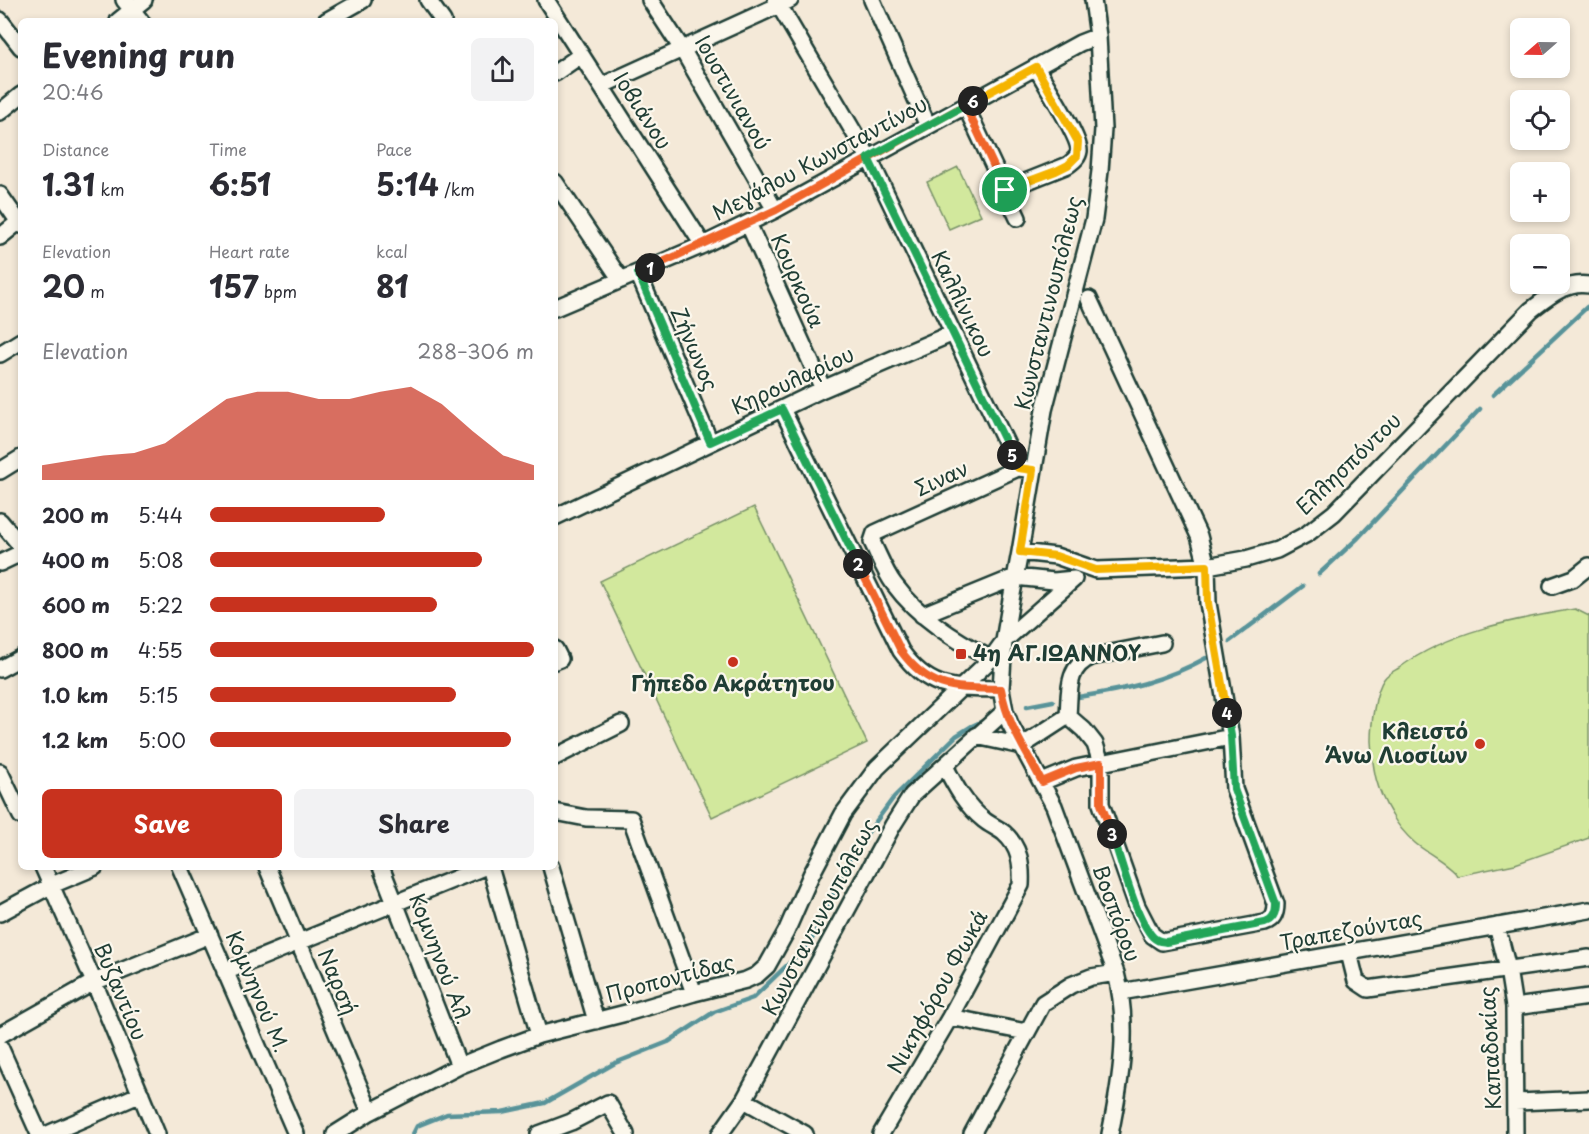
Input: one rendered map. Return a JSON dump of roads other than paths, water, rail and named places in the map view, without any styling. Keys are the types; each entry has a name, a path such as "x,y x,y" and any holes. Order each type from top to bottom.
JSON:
{"street":[{"path":"331,18 363,0"},
{"path":"428,0 441,18"},
{"name":"Ιοβιάνου","path":"546,0 557,18"},
{"name":"Ιουστινιανού","path":"650,0 682,48 776,210"},
{"path":"872,0 928,126"},
{"name":"Κωνσταντινουπόλεως","path":"1015,578 1020,552 1026,469 1044,410 1094,219 1103,129 1098,36 1093,0"},
{"path":"601,86 782,2"},
{"name":"Καλλίνικου","path":"782,2 868,158 953,333 1026,469"},
{"path":"121,18 135,8"},
{"name":"Ιοβιάνου","path":"558,19 703,244"},
{"path":"0,20 18,43"},
{"name":"Μεγάλου Κωνσταντίνου","path":"558,307 776,210 965,105 1098,36"},
{"path":"558,71 581,56"},
{"path":"1005,190 1062,168 1075,160 1079,152 1076,136 1036,67"},
{"path":"0,112 18,97"},
{"path":"965,105 1018,218"},
{"path":"558,186 621,280"},
{"path":"0,195 18,219"},
{"name":"Κουρκούα","path":"748,223 823,389"},
{"path":"0,237 18,224"},
{"name":"Ζήνωνος","path":"638,273 710,442"},
{"name":"Ελλησπόντου","path":"1015,578 1054,581 1074,579 1096,570 1207,566 1246,559 1277,550 1307,534 1334,513 1531,310 1565,287 1586,284"},
{"path":"1068,716 1095,744 1101,763 1101,804 1137,906 1145,925 1155,938 1166,942 1269,921 1275,914 1276,904 1234,789 1231,736 1208,603 1207,566 1199,536 1089,299"},
{"name":"Κηρουλαρίου","path":"558,516 823,389 953,333"},
{"path":"0,354 18,342"},
{"path":"782,409 901,651 909,662 943,686 1001,689"},
{"path":"0,471 18,460"},
{"name":"Σιναν","path":"922,615 893,582 872,542 875,532 1026,469"},
{"path":"0,521 18,542"},
{"name":"Ελλησπόντου","path":"1020,552 1056,556 1096,570"},
{"path":"0,563 18,554"},
{"path":"1552,586 1574,578 1589,566"},
{"path":"922,615 1015,578"},
{"name":"Βοσπόρου","path":"1015,578 1004,642 1001,689 1005,711 1054,806 1121,992 1124,1034 1122,1069 1110,1134"},
{"name":"Προποντίδας","path":"335,1134 370,1112 459,1066 539,1035 746,980 757,975 767,966 786,932 811,875 843,814 877,768 991,659 1004,642 1074,579"},
{"path":"922,615 991,659"},
{"path":"1068,716 1072,672 1082,660 1162,643"},
{"path":"0,669 18,659"},
{"name":"Κωνσταντινουπόλεως","path":"720,1134 744,1100 893,825 912,795 1005,711"},
{"path":"976,736 1022,746 1068,716"},
{"path":"558,756 621,724"},
{"path":"1042,782 1076,768 1231,736"},
{"name":"Νικηφόρου Φωκά","path":"881,1134 950,1017 1020,885 1022,866 1012,842 970,806 956,788 945,766"},
{"path":"0,772 18,810"},
{"path":"558,813 586,818 631,819 694,993"},
{"name":"Βυζαντίου","path":"44,870 157,1134"},
{"path":"0,913 51,885 88,870"},
{"name":"Κομνηνού Μ.","path":"181,870 296,1134"},
{"name":"Ναρσή","path":"268,870 370,1112"},
{"name":"Κομνηνού Αλ.","path":"382,870 459,1066"},
{"path":"225,972 476,870"},
{"path":"491,870 539,1035"},
{"path":"552,870 596,1021"},
{"name":"Τραπεζούντας","path":"1121,992 1589,910"},
{"name":"Καπαδοκίας","path":"1497,926 1508,969 1514,1007 1515,1134"},
{"path":"0,1035 94,982 210,935"},
{"path":"1349,953 1356,981 1368,989 1589,958"},
{"path":"972,1134 1043,1003 1058,992 1091,978 1116,973"},
{"path":"1514,1007 1589,997"},
{"path":"950,1017 1026,1032"},
{"path":"0,1047 39,1134"},
{"path":"48,1134 141,1094"},
{"path":"1515,1102 1589,1099"},
{"path":"744,1100 805,1134"},
{"path":"539,1134 571,1122 608,1103 626,1134"}],"waterway":[{"path":"1493,395 1587,307"},
{"path":"1319,574 1358,538 1480,409"},
{"path":"1230,641 1303,586"},
{"path":"1078,697 1144,684 1175,673 1206,658"},
{"path":"1027,706 1053,701"},
{"path":"413,1134 417,1126 447,1114 502,1112 545,1103 615,1063 668,1042 714,1012 753,998 810,943 852,854 894,797 956,736 987,719"}],"place":[{"name":"4η ΑΓ.ΙΩΑΝΝΟΥ","path":"961,654"},
{"name":"Γήπεδο Ακράτητου","path":"733,662"},
{"name":"Κλειστό Άνω Λιοσίων","path":"1480,744"}]}
